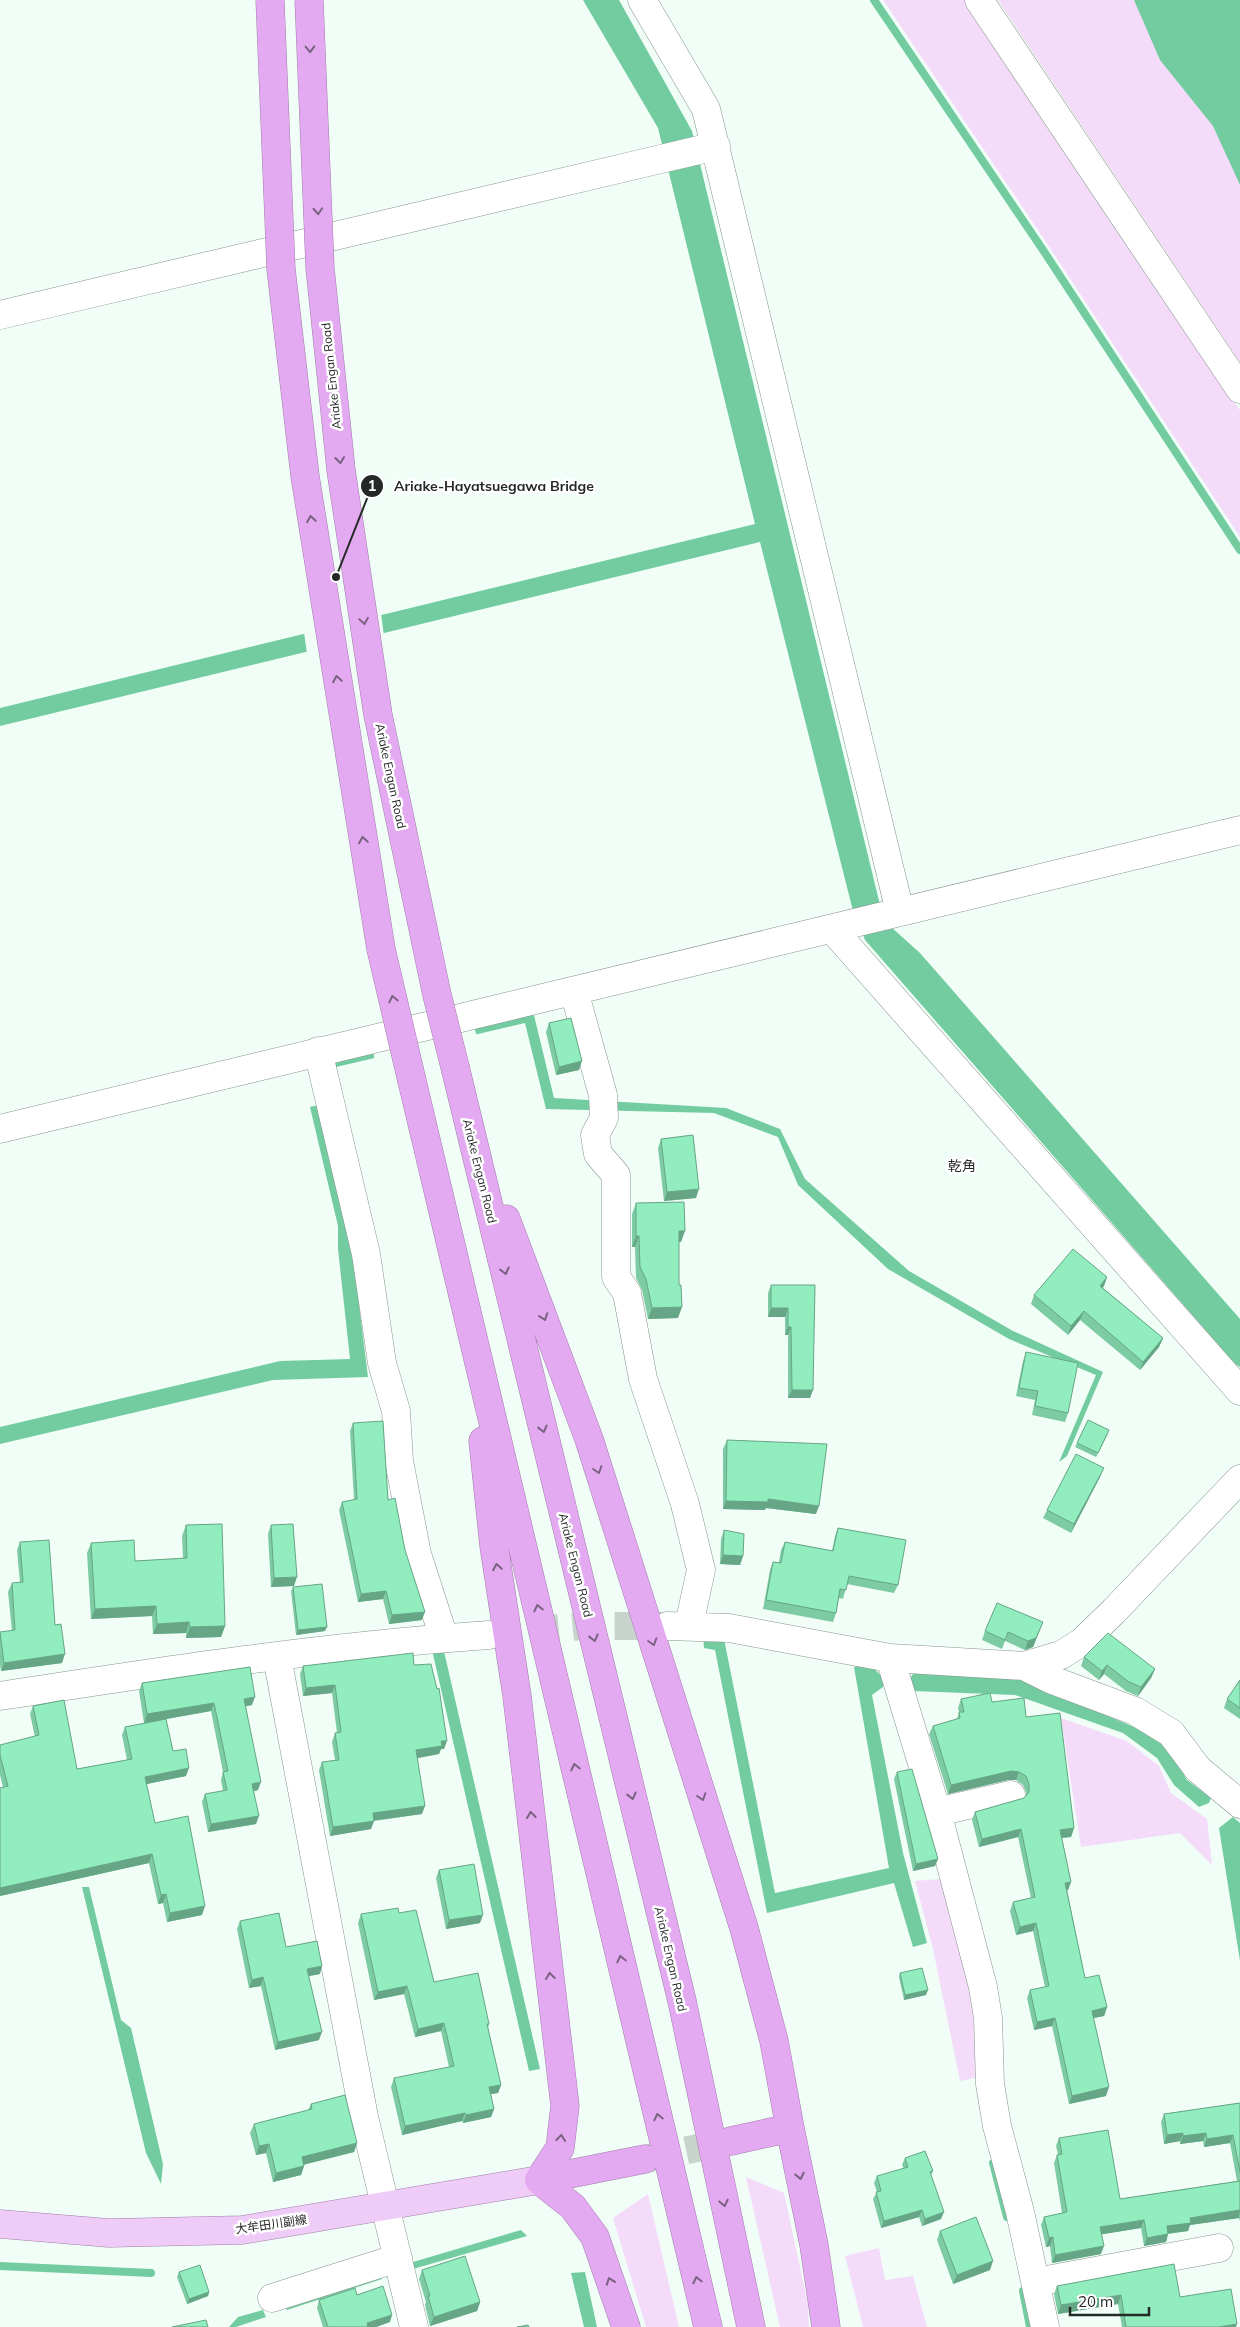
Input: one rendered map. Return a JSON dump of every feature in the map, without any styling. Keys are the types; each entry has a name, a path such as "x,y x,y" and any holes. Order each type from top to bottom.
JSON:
{"highway":[{"path":"270,0 281,269 304,476 381,949 430,1155 657,2162 708,2327"},
{"name":"Ariake Engan Road","path":"309,0 320,268 341,470 378,715 437,994 682,2001 722,2148 751,2327"},
{"path":"469,1125 519,1251 589,1440 744,1928 774,2040 814,2245 826,2327"},
{"path":"430,1155 482,1437 494,1546 517,1696 565,2106 560,2148 539,2180"},
{"path":"722,2148 790,2128"},
{"path":"539,2180 657,2162"},
{"path":"539,2180 573,2207 594,2237 626,2327"}],"main road":[{"name":"大牟田川副線","path":"0,2224 109,2233 242,2230 539,2180"}],"street":[{"path":"642,0 706,109 897,912"},
{"path":"979,0 1240,389"},
{"path":"0,315 716,146"},
{"path":"0,1129 1240,830"},
{"path":"841,927 1240,1391"},
{"path":"574,991 604,1106 595,1135 598,1154 616,1175 616,1277 627,1293 643,1378 685,1504 701,1570 678,1626 729,1628 890,1658 1024,1666 1061,1656 1082,1642 1240,1479"},
{"path":"318,1051 366,1254 382,1363 396,1411 399,1461 416,1554 444,1638"},
{"path":"0,1696 277,1657 444,1638 489,1635"},
{"path":"277,1657 355,2070 414,2327"},
{"path":"890,1658 937,1812 983,1987 988,2018 990,2084 997,2126 1020,2212 1045,2327"},
{"path":"1024,1666 1052,1680 1135,1711 1171,1733 1198,1769 1240,1804"},
{"path":"937,1812 1011,1795"},
{"path":"1036,2282 1218,2248"},
{"path":"272,2298 398,2258"}],"shaded area":[{"path":"583,0 619,0 692,131 880,905 890,926 920,953 1240,1319 1240,1367 1235,1364 865,940 853,911 760,542 0,726 0,708 755,524 658,128"},
{"path":"883,0 965,0 1240,410 1240,537 1048,245"},
{"path":"998,0 1161,0 1240,130 1240,363"},
{"path":"1134,0 1240,0 1240,185 1213,126 1160,60"},
{"path":"533,1011 554,1098 726,1108 780,1129 805,1179 909,1271 1013,1331 1103,1372 1067,1456 1059,1462 1096,1375 1009,1339 888,1269 798,1185 778,1137 714,1113 546,1109 525,1023 336,1067 334,1058"},
{"path":"322,1104 349,1224 368,1377 273,1380 0,1444 0,1427 280,1361 350,1359 338,1249 338,1226 310,1107"},
{"path":"703,1635 724,1639 775,1893 889,1868 854,1667 869,1663 884,1679 883,1687 872,1695 903,1853 927,1943 913,1947 894,1883 767,1913 715,1650 704,1648"},
{"path":"443,1647 540,2069 529,2071 432,1650"},
{"path":"915,1671 1020,1679 1153,1735 1174,1757 1187,1780 1211,1798 1209,1803 1199,1807 1174,1785 1157,1758 1123,1733 1015,1695 913,1691 909,1680"},
{"path":"1061,1718 1127,1741 1159,1766 1171,1793 1207,1819 1212,1865 1180,1833 1081,1847"},
{"path":"1233,1817 1240,1823 1240,1961 1219,1828"},
{"path":"940,1879 974,1996 980,2077 960,2081 933,1949 915,1881"},
{"path":"82,1887 89,1887 121,2020 131,2028 163,2164 161,2184 146,2153"},
{"path":"746,2177 784,2193 808,2304 809,2327 780,2327"},
{"path":"648,2194 679,2327 646,2327 613,2218"},
{"path":"521,2230 527,2236 413,2269 413,2262"},
{"path":"879,2248 885,2280 913,2276 927,2327 863,2327 845,2256"},
{"path":"585,2272 597,2327 584,2327 571,2273"},
{"path":"381,2275 382,2279 287,2310 283,2302"},
{"path":"263,2310 266,2317 236,2327 229,2327 238,2317"}],"pier":[{"path":"381,613 384,636 307,654 304,632"},
{"path":"473,1023 477,1037 375,1061 372,1047"}],"building":[{"path":"571,1018 582,1061 559,1067 549,1023"},
{"path":"693,1135 699,1189 667,1192 661,1139"},
{"path":"684,1202 685,1231 679,1231 679,1285 681,1285 682,1307 652,1308 646,1279 640,1267 639,1236 636,1236 636,1203"},
{"path":"1073,1249 1107,1277 1100,1286 1163,1338 1143,1362 1084,1311 1071,1326 1034,1295"},
{"path":"771,1285 815,1285 813,1390 792,1390 791,1327 788,1327 788,1308 771,1308"},
{"path":"1026,1352 1078,1363 1068,1413 1035,1406 1038,1391 1019,1388"},
{"path":"1088,1420 1109,1430 1098,1453 1077,1443"},
{"path":"383,1421 388,1500 395,1498 405,1550 425,1612 392,1615 386,1591 361,1594 342,1502 357,1499 353,1423"},
{"path":"727,1440 827,1444 819,1506 768,1499 768,1502 726,1501"},
{"path":"1076,1454 1104,1468 1074,1524 1047,1510"},
{"path":"222,1524 225,1626 190,1627 189,1622 157,1624 156,1606 95,1609 91,1543 134,1540 135,1561 187,1558 186,1525"},
{"path":"293,1524 297,1577 274,1578 271,1525"},
{"path":"838,1528 906,1540 898,1585 849,1576 846,1590 840,1589 836,1613 766,1600 773,1562 781,1563 785,1542 833,1551"},
{"path":"724,1530 744,1534 743,1556 723,1555"},
{"path":"49,1540 55,1625 61,1624 65,1654 4,1663 0,1632 15,1630 12,1583 23,1582 20,1542"},
{"path":"322,1584 327,1627 298,1630 293,1587"},
{"path":"997,1603 1043,1622 1036,1638 1028,1641 1008,1632 1005,1640 985,1631"},
{"path":"1108,1633 1155,1669 1141,1687 1129,1682 1107,1665 1102,1671 1084,1657"},
{"path":"413,1653 414,1665 431,1664 437,1689 439,1688 447,1741 441,1741 442,1746 416,1750 425,1806 373,1813 374,1821 333,1827 322,1762 339,1760 335,1733 341,1732 335,1685 306,1688 303,1666"},
{"path":"250,1667 255,1697 244,1699 261,1782 252,1784 259,1816 211,1824 205,1794 227,1790 223,1772 228,1771 214,1703 147,1714 142,1683"},
{"path":"1240,1680 1240,1708 1227,1699"},
{"path":"990,1693 992,1702 1024,1698 1026,1717 1060,1713 1074,1828 1060,1830 1071,1882 1065,1883 1085,1978 1099,1975 1107,2007 1092,2011 1109,2087 1072,2096 1055,2018 1037,2022 1030,1990 1049,1986 1036,1923 1020,1927 1013,1902 1035,1897 1021,1829 982,1839 975,1812 1024,1798 1029,1792 1026,1776 1019,1772 1011,1771 951,1785 933,1726 960,1718 959,1712 964,1712 961,1699"},
{"path":"64,1700 77,1769 132,1759 125,1727 166,1719 173,1751 186,1749 189,1768 145,1777 155,1823 188,1816 205,1906 170,1913 166,1894 161,1895 152,1854 0,1888 0,1788 8,1786 0,1755 0,1745 39,1735 33,1706"},
{"path":"912,1769 938,1859 916,1864 897,1772"},
{"path":"474,1864 483,1915 449,1920 439,1870"},
{"path":"398,1908 399,1913 416,1910 434,1982 478,1973 501,2085 489,2087 494,2109 466,2115 465,2113 405,2126 394,2078 454,2066 444,2023 418,2029 407,1986 378,1992 361,1914"},
{"path":"279,1913 286,1947 317,1941 322,1966 307,1969 322,2032 278,2042 263,1977 252,1980 240,1921"},
{"path":"922,1968 928,1990 905,1995 900,1973"},
{"path":"345,2095 357,2143 302,2157 304,2166 276,2173 269,2144 259,2146 254,2124 312,2109 311,2104"},
{"path":"1240,2103 1240,2172 1233,2135 1207,2139 1206,2133 1183,2136 1183,2133 1167,2135 1164,2114"},
{"path":"1108,2130 1120,2199 1240,2181 1240,2210 1190,2218 1191,2223 1167,2226 1168,2234 1147,2238 1144,2220 1100,2227 1104,2246 1055,2255 1053,2237 1049,2238 1044,2217 1067,2212 1057,2155 1062,2154 1059,2138"},
{"path":"925,2151 933,2171 930,2172 944,2212 925,2219 922,2210 884,2221 876,2192 881,2191 877,2176 908,2167 905,2158"},
{"path":"976,2217 993,2261 957,2275 940,2231"},
{"path":"465,2256 480,2302 434,2317 422,2270"},
{"path":"1174,2264 1180,2297 1231,2289 1237,2324 1218,2327 1126,2327 1121,2295 1061,2305 1057,2286"},
{"path":"200,2265 209,2292 189,2299 179,2272"},
{"path":"383,2286 392,2315 367,2323 368,2327 328,2327 319,2300 355,2288 357,2295"},
{"path":"206,2320 208,2327 172,2327"}],"waterway":[{"path":"874,0 1043,250 1240,550"},
{"path":"993,2163 1007,2217"},
{"path":"0,2266 151,2273"},
{"path":"1023,2291 1030,2327"}],"tunnel":[{"path":"489,1635 582,1626 667,1626"},
{"path":"645,2159 731,2141"}],"place":[{"name":"Ariake-Hayatsuegawa Bridge","path":"336,577"}],"district":[{"name":"乾角","path":"962,1166"}]}
